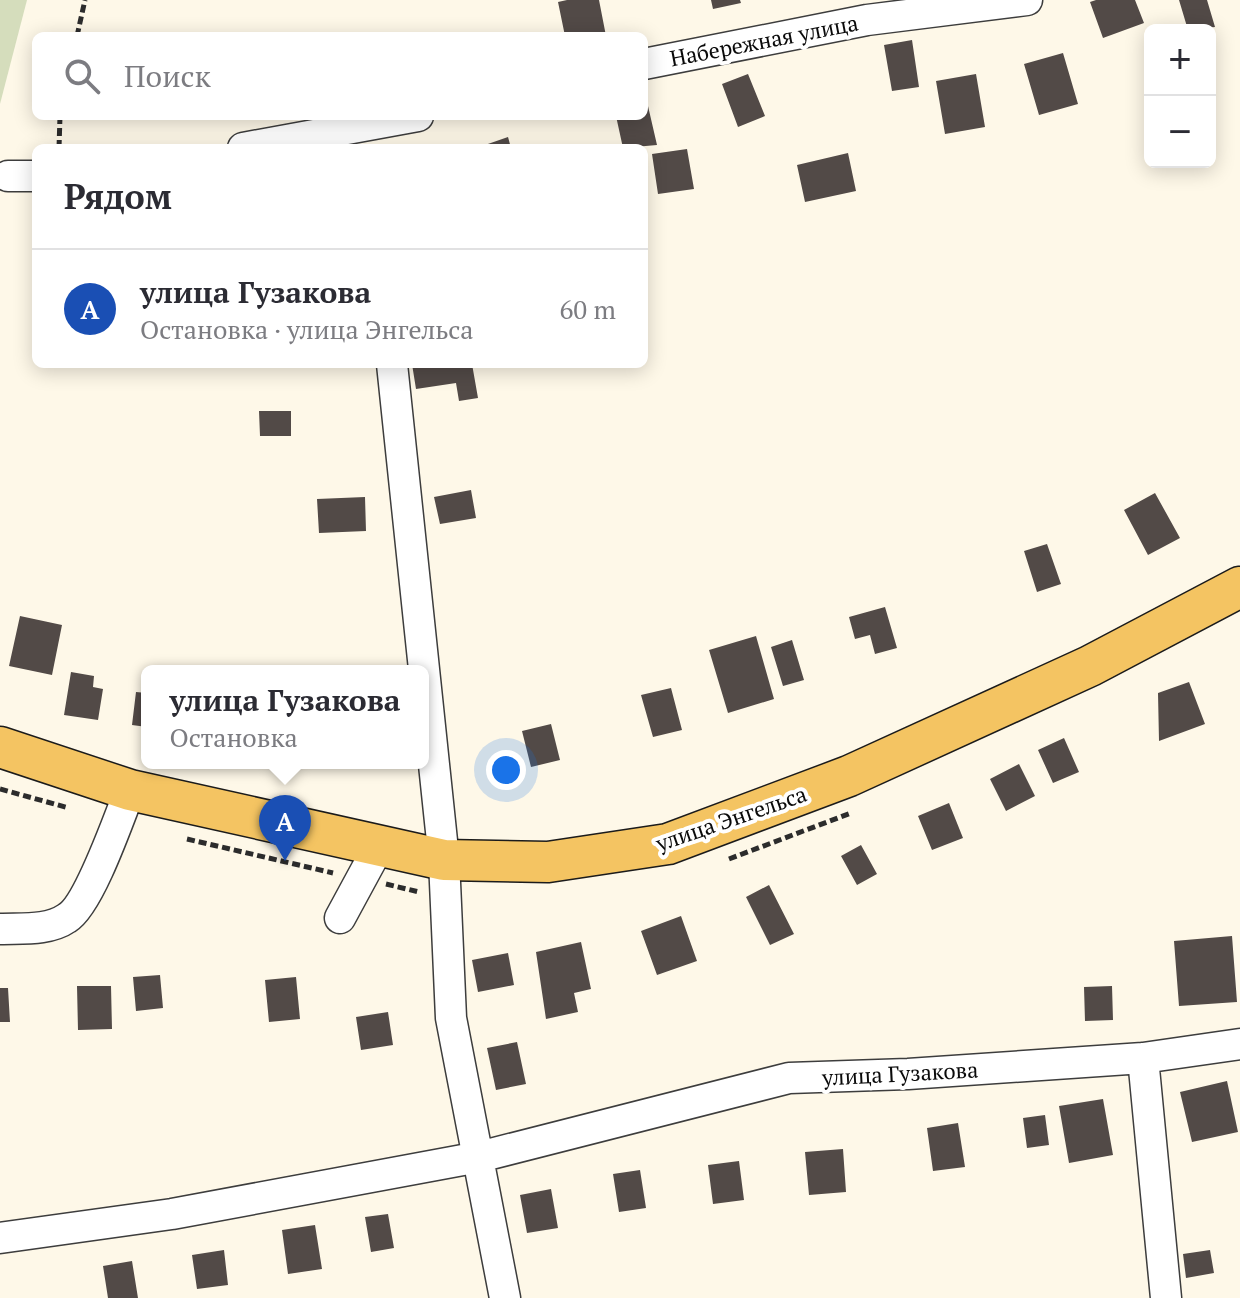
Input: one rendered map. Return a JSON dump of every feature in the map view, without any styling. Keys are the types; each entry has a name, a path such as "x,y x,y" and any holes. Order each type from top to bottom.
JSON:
{"main road":[{"name":"улица Энгельса","path":"0,747 130,790 377,864 444,860 548,862 668,844 849,776 1090,666 1240,587"}],"street":[{"name":"Набережная улица","path":"648,63 867,20 1027,0"},
{"path":"291,144 376,137 410,120"},
{"path":"392,368 424,665"},
{"path":"429,717 444,860 451,1018 505,1298"},
{"path":"0,929 45,927 68,918 82,903 130,790"},
{"path":"340,918 377,864"},
{"name":"улица Гузакова","path":"0,1238 172,1214 479,1157 789,1078 1143,1058 1240,1044"},
{"path":"1143,1058 1166,1298"}],"path":[{"path":"78,32 85,0"},
{"path":"59,144 60,120"},
{"path":"0,789 75,809"},
{"path":"720,863 825,826 854,812"},
{"path":"179,837 345,875"},
{"path":"377,864 421,892"}],"green space":[{"path":"0,0 27,0 0,104"}],"building":[{"path":"599,0 605,32 564,32 558,2"},
{"path":"711,0 740,0 741,3 713,9"},
{"path":"1135,0 1144,23 1103,38 1090,2"},
{"path":"1179,0 1207,0 1214,24 1186,24"},
{"path":"912,40 919,87 892,91 884,45"},
{"path":"1063,53 1078,104 1039,115 1024,64"},
{"path":"748,74 765,116 738,127 722,84"},
{"path":"976,74 985,127 945,134 936,81"},
{"path":"648,106 657,145 622,144 617,120 648,120"},
{"path":"508,137 510,144 488,144"},
{"path":"687,149 694,189 658,194 652,154"},
{"path":"848,153 856,191 805,202 797,165"},
{"path":"413,368 473,368 478,398 459,401 456,383 416,389"},
{"path":"259,411 291,411 291,436 260,436"},
{"path":"471,490 476,518 440,524 434,497"},
{"path":"1155,493 1180,538 1148,555 1124,510"},
{"path":"365,497 366,531 319,533 317,499"},
{"path":"1047,544 1061,584 1037,592 1024,551"},
{"path":"885,607 897,648 875,654 870,635 855,639 849,617"},
{"path":"20,616 62,625 52,675 9,666"},
{"path":"756,636 774,699 728,713 709,650"},
{"path":"792,640 804,680 783,686 771,647"},
{"path":"71,672 94,676 93,687 103,689 98,720 64,715"},
{"path":"1189,682 1205,724 1159,741 1158,693"},
{"path":"671,688 682,730 653,737 641,695"},
{"path":"136,692 141,692 141,726 132,725"},
{"path":"551,724 560,760 531,767 522,731"},
{"path":"1064,738 1079,772 1053,783 1038,750"},
{"path":"1019,764 1035,796 1006,811 990,779"},
{"path":"949,803 963,838 932,850 918,816"},
{"path":"861,845 877,874 857,885 841,856"},
{"path":"769,885 794,934 770,945 746,897"},
{"path":"681,916 697,961 657,975 641,931"},
{"path":"1232,936 1237,1002 1179,1006 1174,941"},
{"path":"581,942 591,989 574,993 578,1012 546,1019 536,952"},
{"path":"508,953 514,985 478,992 472,960"},
{"path":"160,975 163,1008 136,1011 133,977"},
{"path":"296,977 300,1019 269,1022 265,980"},
{"path":"77,986 111,986 112,1029 78,1030"},
{"path":"1112,986 1113,1020 1085,1021 1084,987"},
{"path":"0,988 8,988 10,1022 0,1022"},
{"path":"388,1012 393,1045 361,1050 356,1017"},
{"path":"517,1042 526,1084 496,1090 487,1048"},
{"path":"1227,1081 1238,1132 1192,1142 1180,1092"},
{"path":"1103,1099 1113,1155 1069,1163 1059,1106"},
{"path":"1045,1115 1049,1145 1027,1148 1023,1118"},
{"path":"958,1123 965,1167 933,1171 927,1128"},
{"path":"843,1149 846,1192 809,1195 805,1152"},
{"path":"739,1161 744,1200 713,1204 708,1165"},
{"path":"640,1170 646,1208 619,1212 613,1174"},
{"path":"551,1189 558,1228 527,1233 520,1195"},
{"path":"388,1214 394,1248 371,1252 365,1217"},
{"path":"315,1225 322,1269 288,1274 282,1230"},
{"path":"224,1250 228,1285 197,1289 192,1255"},
{"path":"1210,1250 1214,1273 1186,1278 1183,1254"},
{"path":"132,1261 138,1298 108,1298 103,1266"}],"place":[{"name":"улица Гузакова","path":"285,861"}]}
